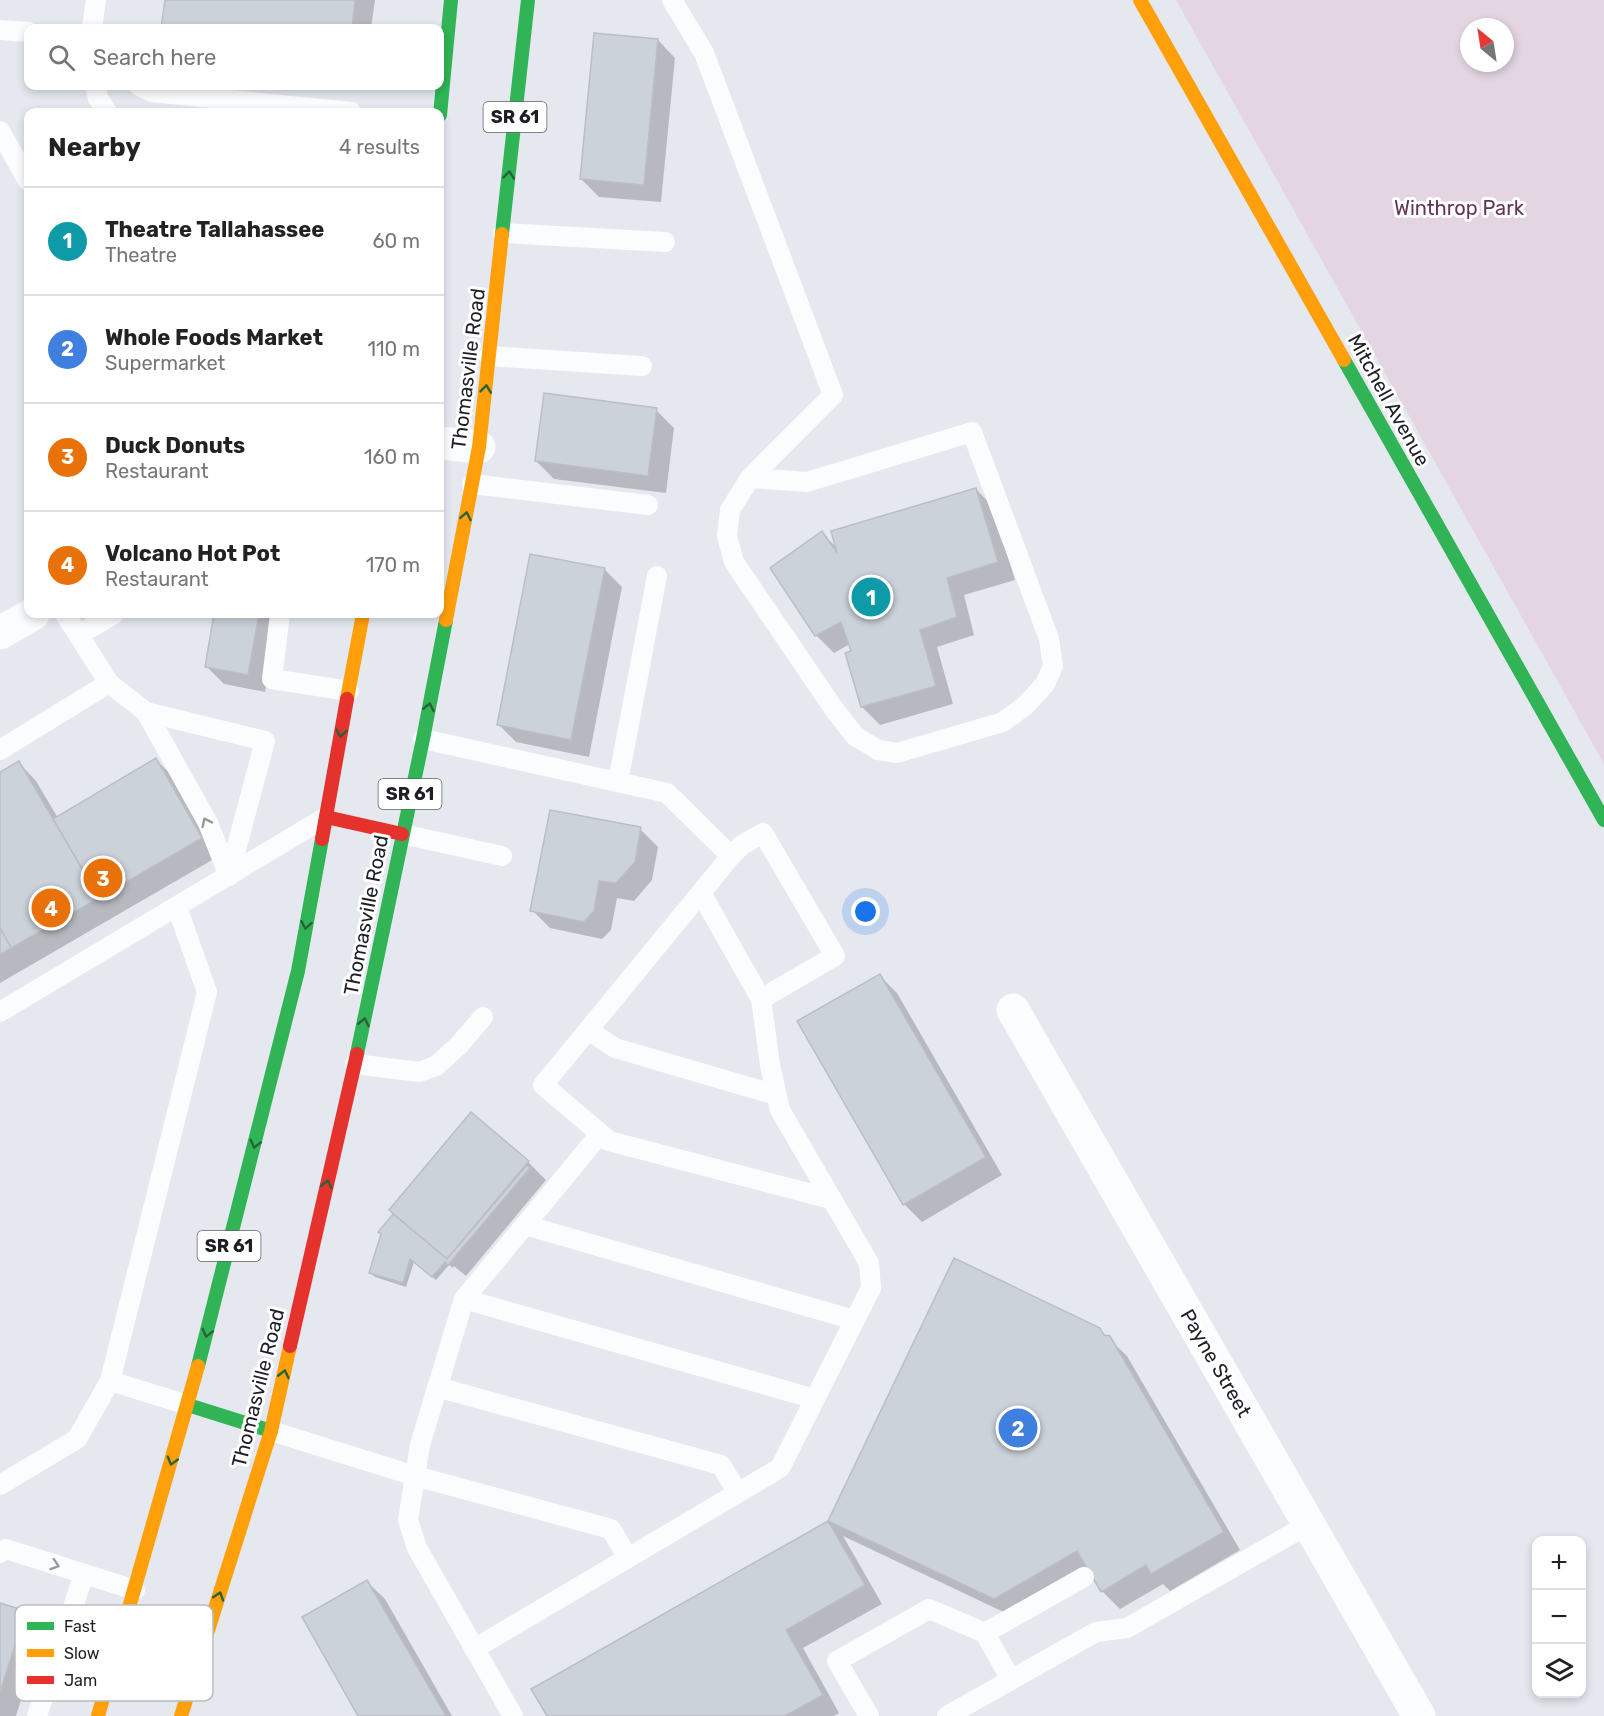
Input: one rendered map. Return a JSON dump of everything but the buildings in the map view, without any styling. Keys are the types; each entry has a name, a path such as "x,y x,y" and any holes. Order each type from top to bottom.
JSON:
{"main road":[{"path":"444,73 451,0"},
{"name":"Thomasville Road","path":"213,1615 271,1431 355,1064 423,739 480,447 528,0"},
{"name":"Mitchell Avenue","path":"1140,0 1604,820"},
{"path":"441,108 442,90"},
{"name":"SR 61","path":"131,1605 188,1405 298,972 362,618"},
{"path":"326,817 402,834"},
{"path":"188,1405 271,1431"},
{"name":"SR 61","path":"98,1716 102,1701"},
{"name":"Thomasville Road","path":"181,1716 186,1701"}],"street":[{"path":"444,443 480,447"},
{"path":"0,633 26,618"},
{"name":"Payne Street","path":"1013,1010 1309,1524 1412,1714"}],"lane":[{"path":"93,24 96,0"},
{"path":"672,0 704,53 833,394 750,478 730,510 727,536 734,562 834,709 855,736 878,750 897,753 1003,722 1026,705 1046,684 1053,666 1049,639 972,432 807,482 750,478"},
{"path":"0,30 24,32"},
{"path":"96,90 104,108"},
{"path":"148,90 311,108"},
{"path":"0,131 24,174"},
{"path":"503,233 665,243"},
{"path":"489,356 642,366"},
{"path":"472,484 648,506"},
{"path":"618,782 657,576"},
{"path":"67,618 109,683 147,712 264,741 229,876"},
{"path":"78,635 107,618"},
{"path":"280,618 272,679 349,691"},
{"path":"0,750 109,683"},
{"path":"147,712 208,823 229,876"},
{"path":"423,739 667,793 731,856"},
{"path":"0,1012 326,817"},
{"path":"761,999 835,956 763,833 742,844 731,856 543,1085 609,1141 831,1199"},
{"path":"402,834 502,856"},
{"path":"474,1649 780,1468 871,1288 869,1263 780,1110 770,1065 761,999 701,893"},
{"path":"0,1485 77,1439 110,1381 207,992 177,906"},
{"path":"355,1064 419,1072 436,1066 459,1045 483,1017"},
{"path":"588,1030 615,1048 777,1095"},
{"path":"513,1716 417,1548 408,1520 420,1445 464,1299 600,1134"},
{"path":"525,1225 854,1320"},
{"path":"464,1299 815,1399"},
{"path":"110,1381 188,1405"},
{"path":"437,1387 721,1466 738,1493"},
{"path":"271,1431 415,1476 611,1529 628,1557"},
{"path":"947,1716 1096,1632 1127,1628 1309,1524"},
{"path":"0,1553 6,1549 135,1590"},
{"path":"74,1605 84,1574"},
{"path":"985,1633 1084,1577"},
{"path":"869,1716 837,1661 929,1609 985,1633 1011,1680"},
{"path":"37,1716 42,1701"}],"green space":[{"name":"Winthrop Park","path":"1176,0 1604,0 1604,764"}],"traffic: fast":[{"path":"444,73 451,0"},
{"path":"502,234 528,0"},
{"path":"441,108 442,90"},
{"path":"1344,360 1604,820"},
{"path":"357,1054 446,620"},
{"path":"198,1366 298,971 322,839"},
{"path":"188,1405 271,1431"}],"traffic: slow":[{"path":"1140,0 1344,360"},
{"path":"446,620 479,447 502,234"},
{"path":"347,699 362,618"},
{"path":"213,1615 271,1431 290,1346"},
{"path":"130,1605 198,1366"},
{"path":"98,1716 102,1701"},
{"path":"181,1716 186,1701"}],"traffic: jam":[{"path":"322,839 347,699"},
{"path":"326,817 402,834"},
{"path":"290,1346 357,1054"}],"place":[{"name":"Theatre Tallahassee","path":"871,597"},
{"name":"Duck Donuts","path":"103,878"},
{"name":"Volcano Hot Pot","path":"51,908"},
{"name":"Whole Foods Market","path":"1018,1428"}]}
